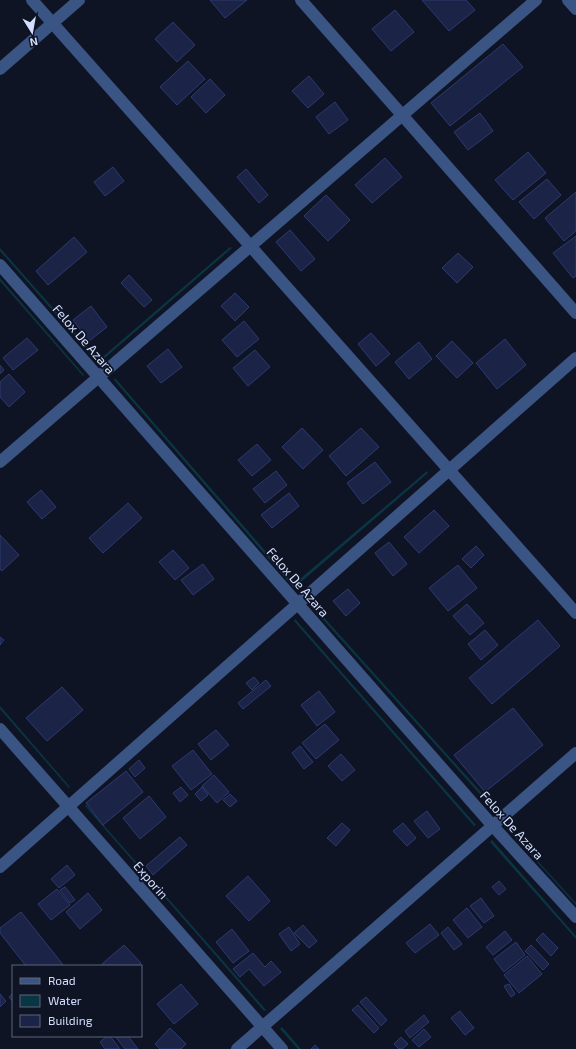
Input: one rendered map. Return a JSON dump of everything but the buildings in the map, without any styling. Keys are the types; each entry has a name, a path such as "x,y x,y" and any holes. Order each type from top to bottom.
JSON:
{"street":[{"path":"32,0 576,613"},
{"path":"0,70 79,0"},
{"path":"301,0 576,313"},
{"path":"0,462 536,0"},
{"path":"568,0 576,9"},
{"name":"Felox De Azara","path":"0,265 492,825 576,917"},
{"path":"0,866 576,358"},
{"name":"Exporin","path":"0,729 282,1049"},
{"path":"237,1049 576,753"}],"water":[{"path":"230,247 232,248 99,363 0,251 0,248 99,360"},
{"path":"0,278 84,375 83,376 0,281"},
{"path":"115,378 294,584 427,471 428,473 294,588 114,380"},
{"path":"310,602 489,801 487,802 309,604"},
{"path":"295,619 476,825 474,826 294,621"},
{"path":"0,706 70,787 69,788 0,709"},
{"path":"86,805 266,1010 264,1011 85,806"},
{"path":"508,828 576,903 576,905 507,829"},
{"path":"492,840 576,936 576,939 490,842"},
{"path":"282,1027 301,1049 298,1049 280,1029"}]}
